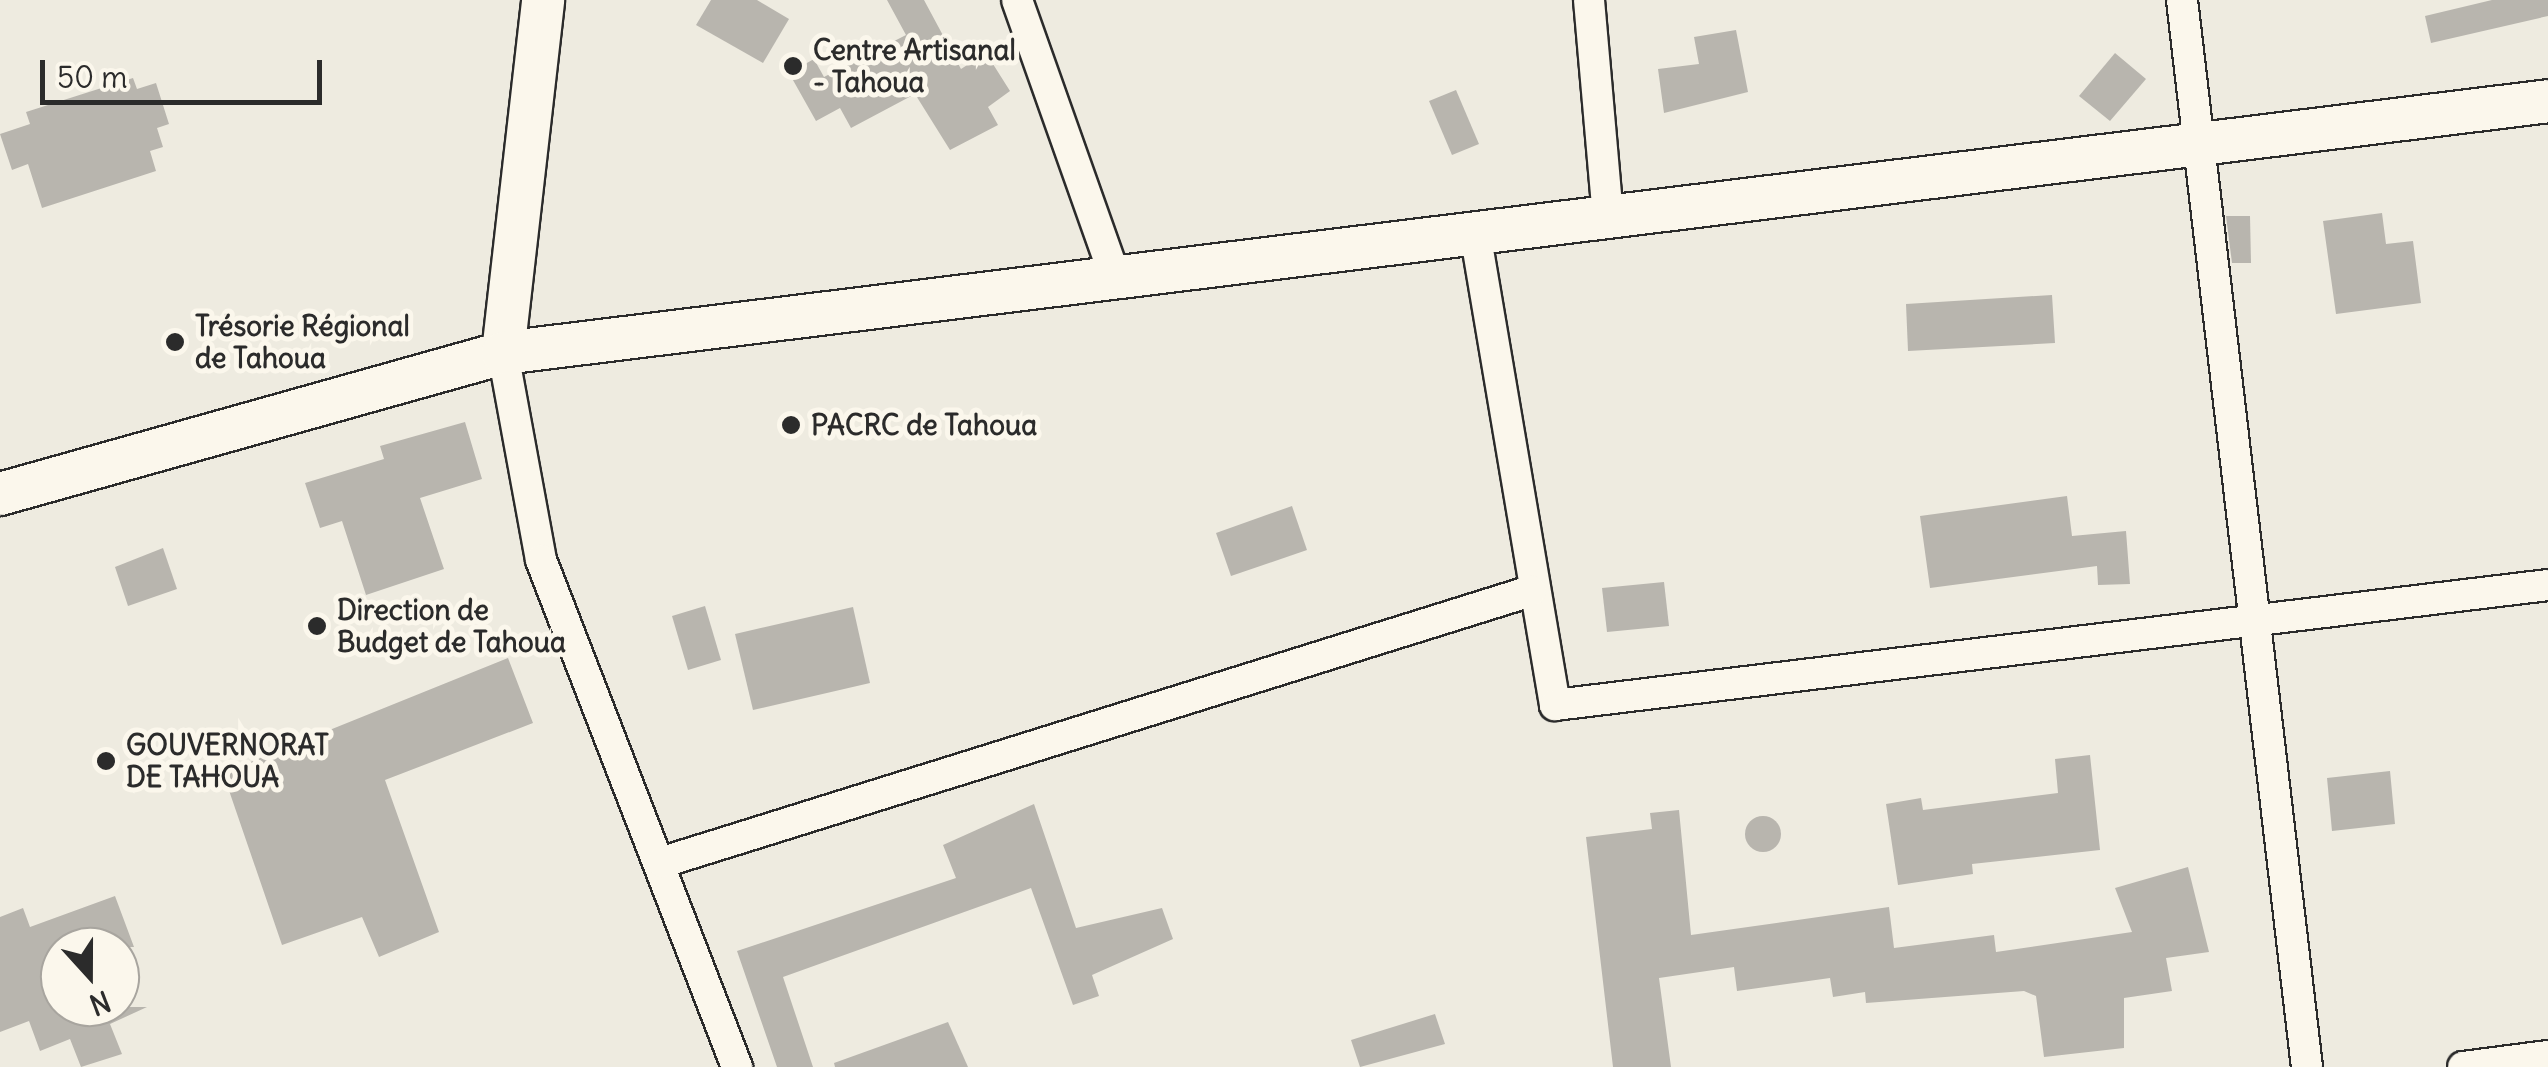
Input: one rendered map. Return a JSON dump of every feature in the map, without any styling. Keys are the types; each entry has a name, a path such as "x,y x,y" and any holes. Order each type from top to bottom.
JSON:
{"street":[{"path":"543,0 503,353 541,560 664,862 737,1067"},
{"path":"1017,0 1115,276"},
{"path":"1589,0 1608,216"},
{"path":"2182,0 2307,1067"},
{"path":"0,494 503,353 2548,100"},
{"path":"1475,232 1531,592 1556,705 2548,585"},
{"path":"664,862 1531,592"},
{"path":"2463,1067 2548,1056"}],"building":[{"path":"711,0 757,0 789,19 763,63 696,25"},
{"path":"887,0 924,0 961,69 986,53 1010,91 988,107 998,125 950,150 915,94 851,128 840,108 816,121 789,73 814,59 824,77 906,35"},
{"path":"2492,0 2548,0 2548,16 2431,43 2425,16"},
{"path":"1736,30 1748,92 1664,113 1658,69 1699,64 1694,37"},
{"path":"2115,53 2146,79 2110,121 2079,96"},
{"path":"133,78 137,89 156,83 169,124 157,128 163,147 150,151 156,171 42,208 28,164 12,170 0,134 30,124 26,112"},
{"path":"1456,90 1479,144 1452,155 1429,101"},
{"path":"2382,213 2386,244 2413,241 2421,303 2336,314 2323,221"},
{"path":"2226,216 2250,216 2251,263 2232,263"},
{"path":"2052,295 2055,343 1908,351 1906,304"},
{"path":"465,422 482,479 420,498 444,569 366,595 342,521 320,528 305,483 384,459 380,446"},
{"path":"2067,496 2072,536 2126,531 2130,584 2098,585 2097,566 1930,588 1920,516"},
{"path":"1292,506 1307,550 1231,576 1216,533"},
{"path":"163,548 177,589 128,606 115,567"},
{"path":"1664,582 1669,626 1607,632 1602,588"},
{"path":"705,606 721,660 688,670 672,616"},
{"path":"853,607 870,683 753,710 735,634"},
{"path":"508,658 533,723 385,780 439,932 379,957 362,917 282,945 223,773"},
{"path":"2090,755 2100,850 1972,864 1973,874 1898,885 1886,804 1921,798 1923,810 2058,793 2055,759"},
{"path":"2390,771 2395,824 2332,831 2327,778"},
{"path":"1034,804 1076,928 1162,908 1173,939 1092,975 1099,996 1073,1005 1031,888 783,977 813,1067 777,1067 737,951 956,878 943,845"},
{"path":"1679,810 1691,935 1889,907 1894,948 1994,935 1996,952 2132,932 2115,888 2188,867 2209,952 2166,958 2172,991 2124,998 2124,1048 2044,1057 2036,996 2024,991 1866,1003 1865,992 1833,997 1830,978 1737,991 1734,967 1659,978 1671,1067 1613,1067 1586,837 1652,829 1650,813"},
{"path":"1763,816 1776,821 1781,834 1776,847 1763,852 1750,847 1745,834 1750,821"},
{"path":"115,896 127,927 40,927 40,1027 111,1027 122,1054 81,1067 70,1039 40,1051 29,1021 0,1032 0,917 23,908 30,927"},
{"path":"1435,1014 1445,1044 1360,1067 1351,1040"},
{"path":"948,1022 968,1067 835,1067 834,1063"}],"place":[{"name":"Centre Artisanal - Tahoua","path":"793,66"},
{"name":"Trésorie Régional de Tahoua","path":"175,342"},
{"name":"PACRC de Tahoua","path":"791,425"},
{"name":"Direction de Budget de Tahoua","path":"317,626"},
{"name":"GOUVERNORAT DE TAHOUA","path":"106,761"}]}
